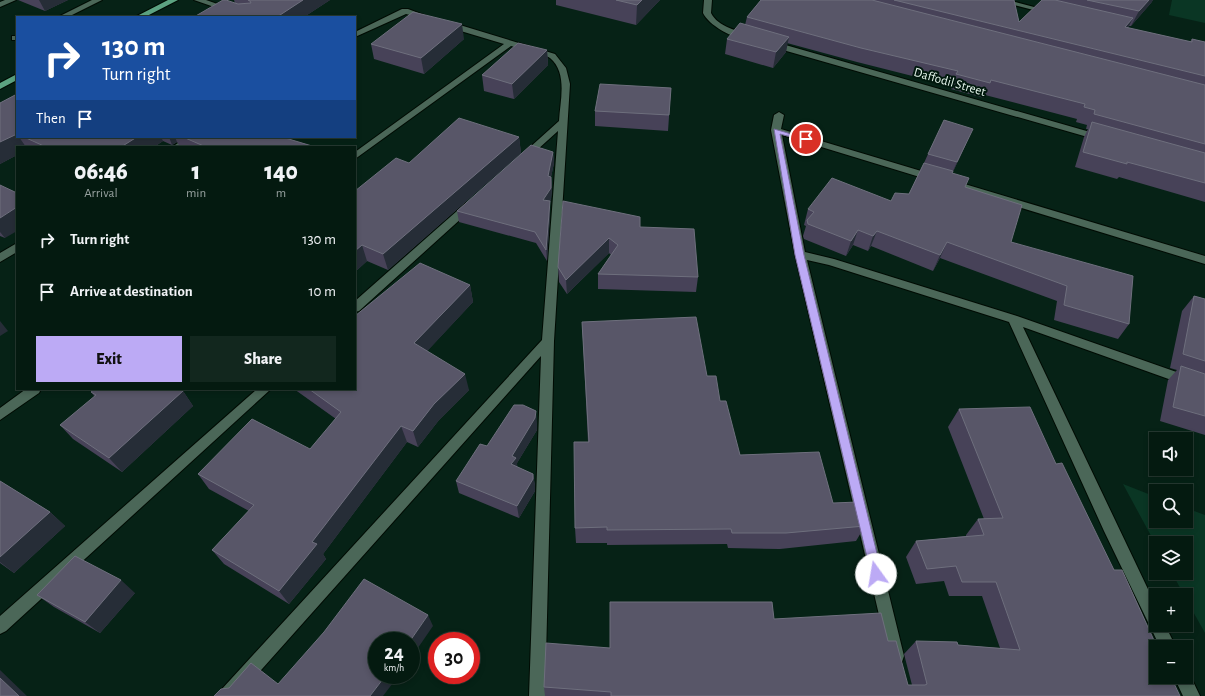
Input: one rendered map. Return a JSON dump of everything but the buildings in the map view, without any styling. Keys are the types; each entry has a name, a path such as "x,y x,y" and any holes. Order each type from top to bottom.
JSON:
{"main road":[{"path":"141,16 174,0"},
{"path":"0,86 16,78"}],"street":[{"path":"0,5 12,0"},
{"path":"64,16 98,0"},
{"path":"198,0 249,16"},
{"name":"Daffodil Street","path":"708,0 707,12 710,18 731,31 754,39 1113,141"},
{"path":"998,0 1022,3 1060,14"},
{"path":"356,35 405,11 552,56 562,68 566,84 548,341 537,696"},
{"path":"356,155 510,43"},
{"path":"779,115 776,130 800,255 898,665"},
{"path":"518,162 564,121"},
{"path":"776,130 1205,260"},
{"path":"179,146 191,138"},
{"path":"356,307 477,199"},
{"path":"0,258 16,248"},
{"path":"800,255 830,262 1013,319 1205,387"},
{"path":"1013,319 1105,519 1149,610"},
{"path":"227,696 548,341"},
{"path":"0,415 34,390"},
{"path":"0,626 264,390"},
{"path":"1186,684 1192,696"}],"green space":[{"path":"1172,0 1205,0 1205,23 1169,15"},
{"path":"1123,484 1149,494 1149,528 1193,528 1193,511 1205,515 1205,633 1193,612 1193,588 1180,588 1176,580 1193,580 1193,536 1151,536"}],"route":[{"path":"806,139 776,130 800,255 876,574"}]}
